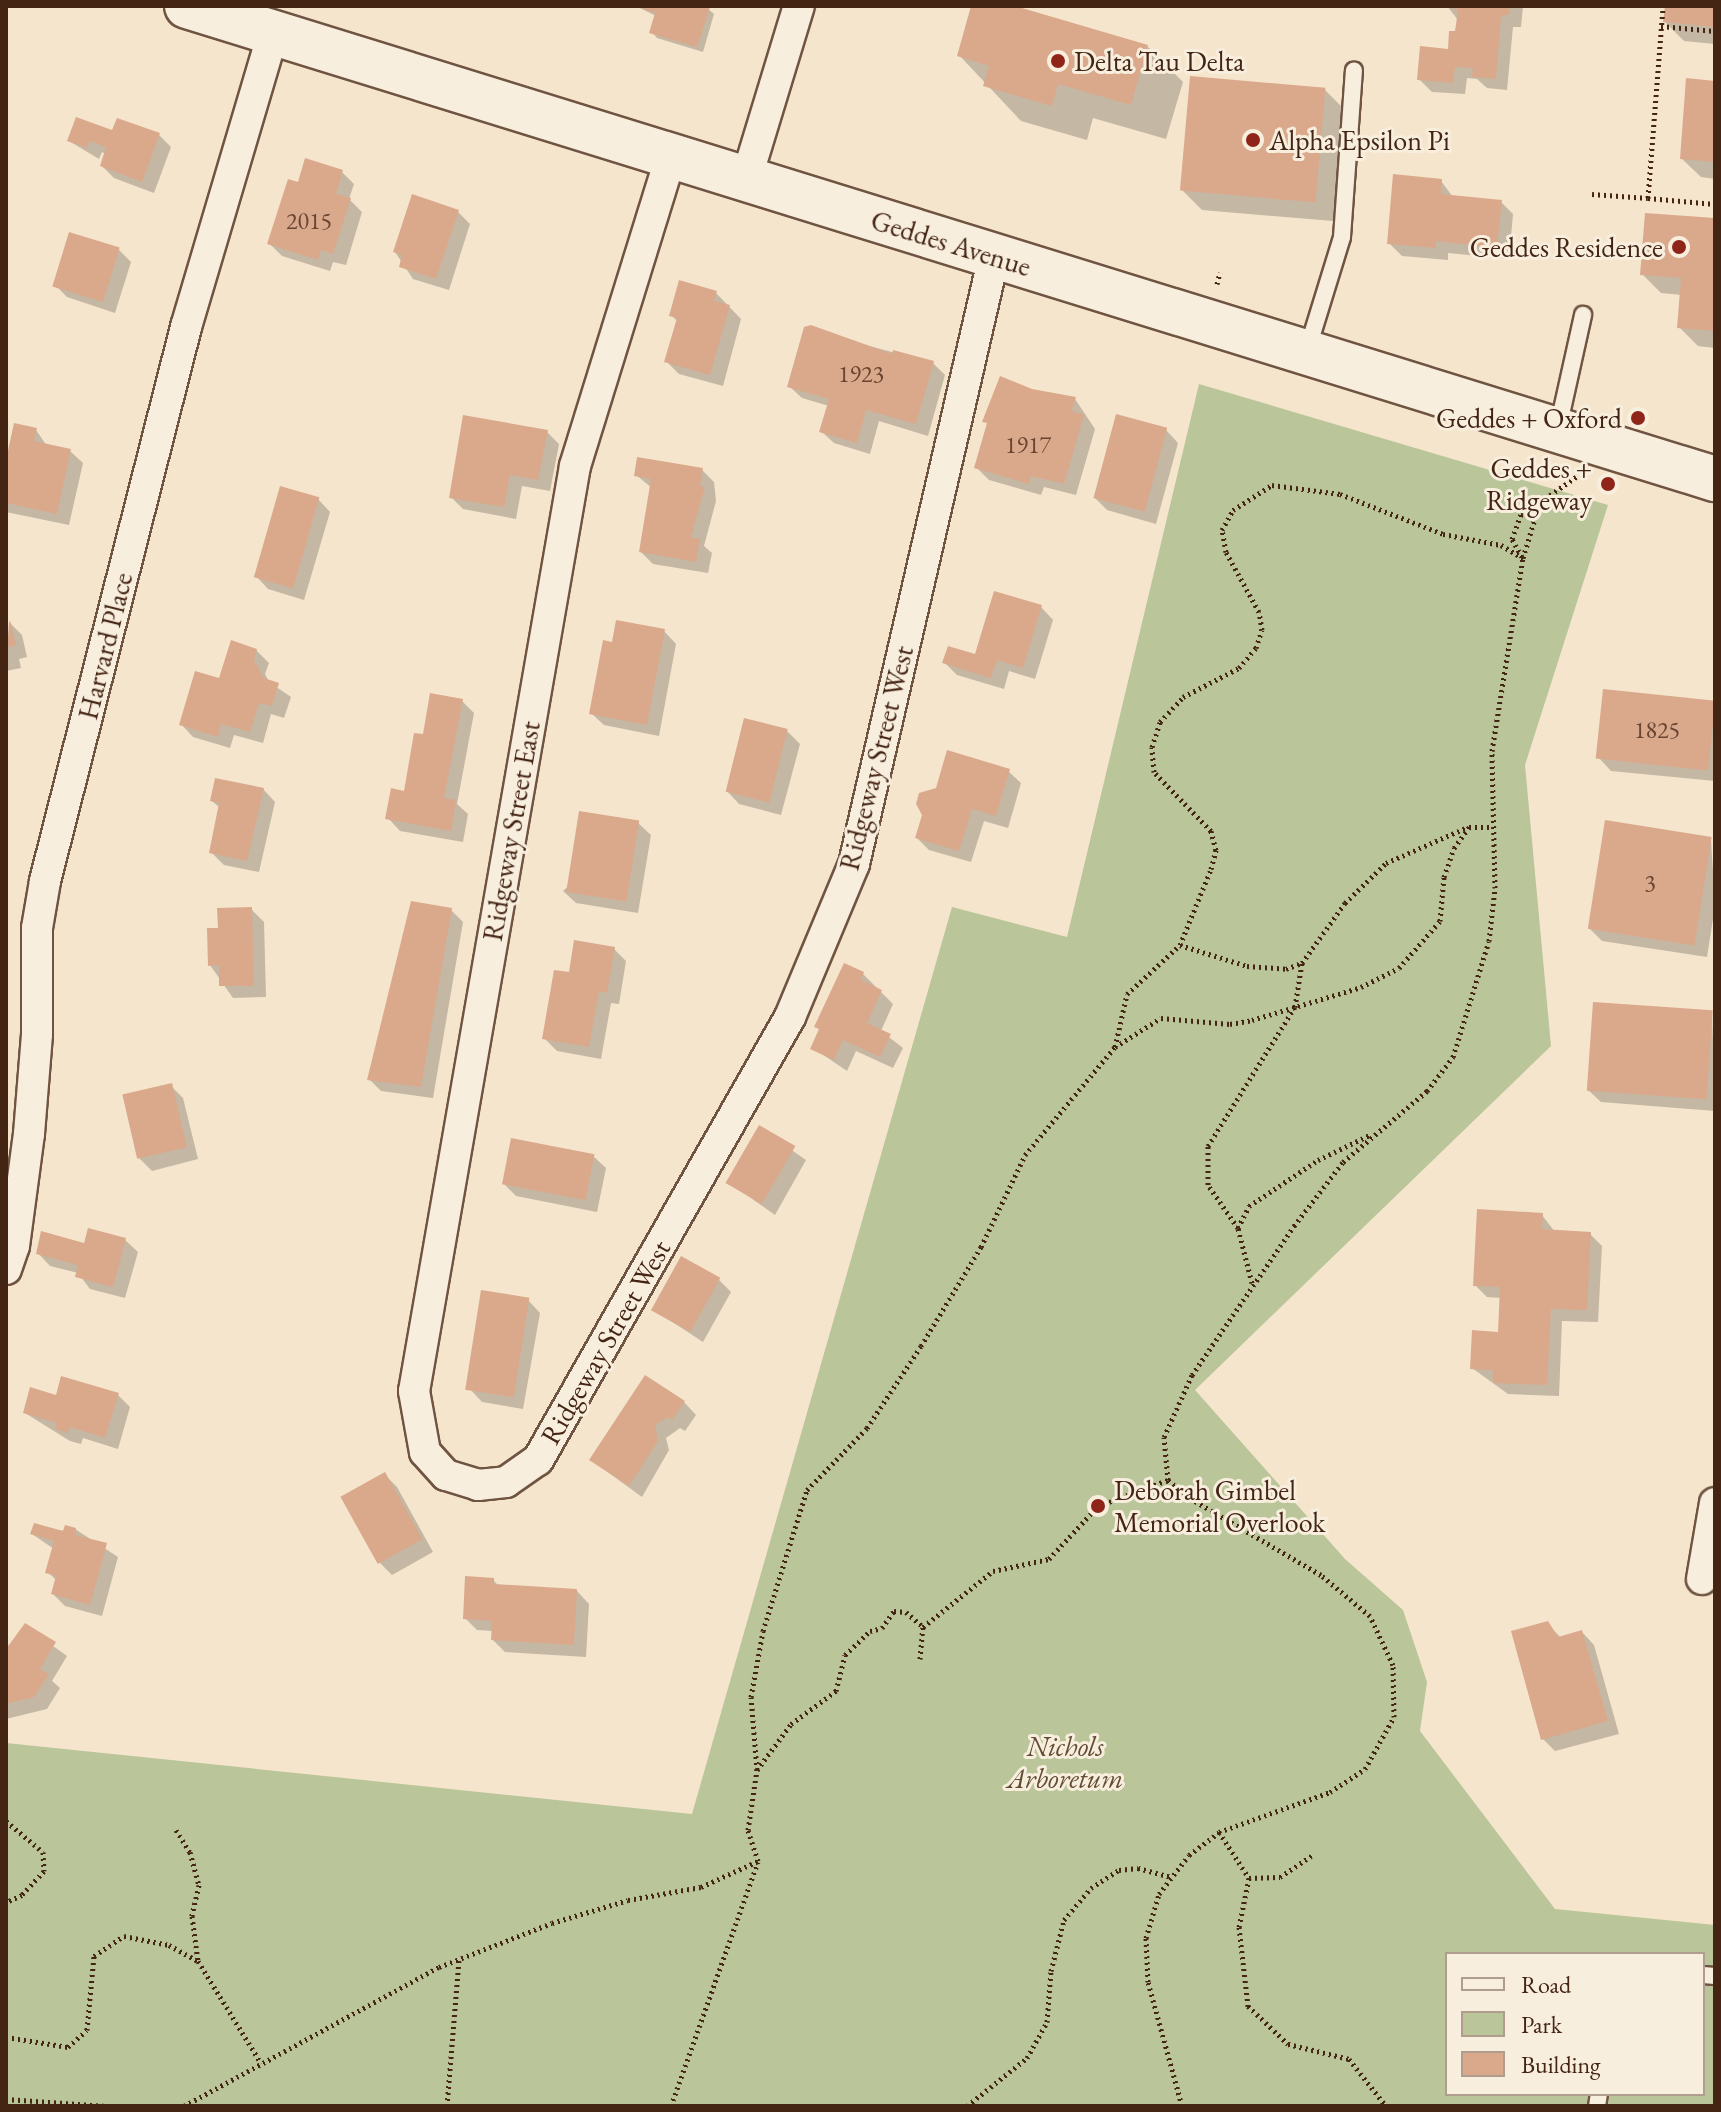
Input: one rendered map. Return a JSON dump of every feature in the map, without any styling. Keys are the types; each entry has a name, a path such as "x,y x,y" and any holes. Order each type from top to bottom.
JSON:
{"main road":[{"name":"Geddes Avenue","path":"187,6 1715,479"}],"street":[{"path":"746,180 799,6"},
{"name":"Harvard Place","path":"6,1269 14,1246 29,1134 37,1034 37,928 45,881 186,327 273,34"},
{"name":"Ridgeway Street East","path":"478,1485 446,1475 425,1452 414,1391 575,466 671,156"},
{"name":"Ridgeway Street West","path":"478,1485 506,1482 538,1460 790,1017 854,864 994,256"},
{"path":"1702,1579 1715,1503"}],"lane":[{"path":"1307,353 1342,237 1354,70"},
{"path":"1575,435 1583,315"}],"path":[{"path":"1648,198 1663,6"},
{"path":"1661,26 1715,31"},
{"path":"1592,194 1715,204"},
{"path":"1182,2106 1148,1982 1146,1938 1159,1894 1172,1877 1219,1832 1330,1792 1365,1769 1394,1717 1393,1665 1370,1616 1321,1575 1188,1497 1168,1480 1164,1437 1178,1401 1253,1284 1343,1162 1427,1091 1453,1057 1468,1021 1489,941 1495,888 1492,751 1523,558 1540,502 1568,486 1583,468 1575,435"},
{"path":"1115,1047 1127,994 1180,945 1216,850 1211,831 1154,772 1152,747 1160,722 1183,697 1239,668 1259,639 1259,612 1226,552 1222,530 1233,510 1272,485 1340,494 1443,534 1501,545 1523,558"},
{"path":"1523,558 1512,539 1521,514 1537,511"},
{"path":"1253,1284 1238,1228 1208,1185 1208,1146 1295,1007 1302,963 1345,903 1386,863 1469,827 1493,827"},
{"path":"671,2106 758,1861 748,1830 757,1770 751,1697 763,1631 807,1490 867,1428 981,1247 1025,1155 1115,1047 1161,1018 1230,1024 1361,987 1399,968 1422,947 1440,921 1444,877 1454,848 1469,827"},
{"path":"1180,945 1247,966 1286,969 1302,963"},
{"path":"1238,1228 1249,1206 1318,1160 1376,1132"},
{"path":"920,1659 923,1627 993,1571 1049,1559 1098,1506 1168,1480"},
{"path":"757,1770 791,1724 836,1691 845,1655 870,1631 882,1628 894,1611 906,1612 923,1627"},
{"path":"6,1821 43,1852 44,1871 22,1895 6,1902"},
{"path":"176,1830 190,1852 199,1885 192,1916 198,1961 261,2063"},
{"path":"1219,1832 1249,1878 1239,1927 1248,2006 1288,2044 1349,2059 1386,2106"},
{"path":"1249,1878 1280,1877 1314,1854"},
{"path":"184,2106 459,1960 628,1900 701,1887 758,1861"},
{"path":"967,2106 1027,2058 1047,2022 1051,1971 1064,1920 1091,1888 1119,1870 1138,1868 1172,1877"},
{"path":"6,2037 68,2047 87,2030 94,1956 124,1936 169,1945 198,1961"},
{"path":"447,2106 459,1960"},
{"path":"6,2099 107,2106"},
{"path":"37,2099 42,2106"}],"green space":[{"name":"Nichols Arboretum","path":"1199,384 1608,505 1525,765 1551,1046 1195,1390 1345,1559 1403,1610 1427,1682 1420,1731 1555,1909 1715,1925 1715,2106 6,2106 6,1743 692,1814 952,907 1067,937"}],"building":[{"path":"634,6 710,7 697,47 649,33 655,13"},
{"name":"Delta Tau Delta","path":"971,6 1015,6 1148,45 1131,105 1058,84 1052,106 983,86 989,66 957,56"},
{"path":"1445,6 1510,6 1509,15 1501,15 1496,79 1472,77 1473,68 1455,67 1453,83 1417,80 1420,46 1448,49 1449,31 1455,31 1458,10"},
{"path":"1665,6 1715,6 1715,27 1663,22"},
{"name":"Alpha Epsilon Pi","path":"1190,76 1325,88 1315,202 1180,191"},
{"path":"1686,78 1715,81 1715,162 1680,159"},
{"path":"76,117 112,130 117,118 160,133 142,182 100,166 106,147 89,141 87,148 67,141"},
{"path":"305,158 343,170 336,194 351,198 333,254 321,250 318,260 267,244 288,179 298,182"},
{"path":"1393,174 1442,179 1441,194 1502,200 1497,248 1436,241 1436,248 1387,244"},
{"path":"412,194 459,210 436,279 399,267 402,255 393,252"},
{"name":"Geddes Residence","path":"1645,213 1715,218 1715,331 1677,328 1681,278 1640,275"},
{"path":"69,232 120,247 103,302 52,287"},
{"path":"679,280 717,291 714,301 730,305 710,375 664,362 677,318 669,316"},
{"path":"811,325 892,354 893,350 934,361 916,424 866,410 857,443 819,432 829,399 787,387 804,327"},
{"path":"1000,376 1032,389 1076,397 1072,411 1084,415 1064,484 1031,476 1029,484 974,468 987,423 982,422"},
{"path":"1116,414 1167,428 1145,512 1093,498"},
{"path":"463,415 548,430 538,480 510,475 504,507 449,498"},
{"path":"14,423 37,428 34,441 71,449 57,514 6,503 6,460"},
{"path":"637,457 703,468 700,486 705,487 691,537 700,539 696,562 639,552 651,479 634,476"},
{"path":"280,486 319,497 293,589 254,577"},
{"path":"994,591 1042,605 1023,668 997,660 991,678 942,663 948,646 975,654"},
{"path":"10,620 16,645 8,647 6,657"},
{"path":"616,620 665,629 647,725 589,714 603,640 612,642"},
{"path":"231,640 257,649 254,660 264,678 279,683 272,706 259,703 250,732 221,724 218,737 179,725 195,671 219,678"},
{"path":"1603,689 1715,701 1708,770 1596,759"},
{"path":"430,693 463,699 444,798 456,800 451,831 385,819 391,788 404,791 414,733 423,734"},
{"path":"744,718 788,729 769,803 726,792"},
{"path":"947,750 1010,769 996,816 972,809 959,851 915,838 922,815 916,804 919,793 936,788"},
{"path":"215,778 264,788 247,861 209,853 219,803 210,801"},
{"path":"579,811 639,821 626,902 566,892"},
{"path":"1605,820 1712,837 1694,946 1588,929"},
{"path":"411,901 452,908 421,1087 367,1080"},
{"path":"252,907 254,986 219,986 219,965 208,966 207,928 218,928 217,908"},
{"path":"574,940 615,947 607,993 599,991 589,1047 542,1039 554,970 569,972"},
{"path":"844,963 864,972 861,980 882,990 867,1023 891,1034 880,1057 843,1040 834,1060 810,1049 819,1029 814,1027"},
{"path":"1593,1002 1713,1010 1706,1099 1587,1091"},
{"path":"172,1083 187,1147 137,1159 122,1094"},
{"path":"759,1125 795,1146 762,1204 726,1183"},
{"path":"511,1138 594,1154 585,1200 502,1184"},
{"path":"1477,1209 1543,1213 1542,1229 1591,1232 1587,1310 1551,1309 1547,1385 1493,1383 1493,1370 1470,1369 1472,1330 1498,1332 1500,1287 1473,1286"},
{"path":"88,1228 126,1238 113,1287 75,1277 78,1265 36,1254 41,1231 84,1243"},
{"path":"681,1256 720,1278 690,1332 651,1310"},
{"path":"481,1290 529,1298 514,1397 465,1390"},
{"path":"645,1375 685,1401 672,1420 667,1417 655,1425 658,1441 629,1486 589,1460"},
{"path":"61,1376 119,1393 105,1438 70,1427 68,1433 55,1429 57,1423 23,1413 30,1387 56,1395"},
{"path":"385,1472 422,1539 378,1564 340,1497"},
{"path":"34,1523 63,1531 65,1525 76,1528 75,1535 107,1543 90,1605 51,1594 56,1576 45,1573 54,1541 30,1534"},
{"path":"465,1576 494,1578 494,1584 577,1589 574,1645 491,1640 492,1621 463,1619"},
{"path":"1548,1621 1558,1637 1582,1630 1608,1721 1541,1740 1511,1631"},
{"path":"25,1623 56,1642 40,1669 49,1674 34,1697 6,1704 6,1649"}],"place":[{"name":"Delta Tau Delta","path":"1058,61"},
{"name":"Alpha Epsilon Pi","path":"1253,140"},
{"name":"Geddes Residence","path":"1679,247"},
{"name":"Geddes + Oxford","path":"1638,418"},
{"name":"Geddes + Ridgeway","path":"1608,484"},
{"name":"Deborah Gimbel Memorial Overlook","path":"1098,1506"}]}
